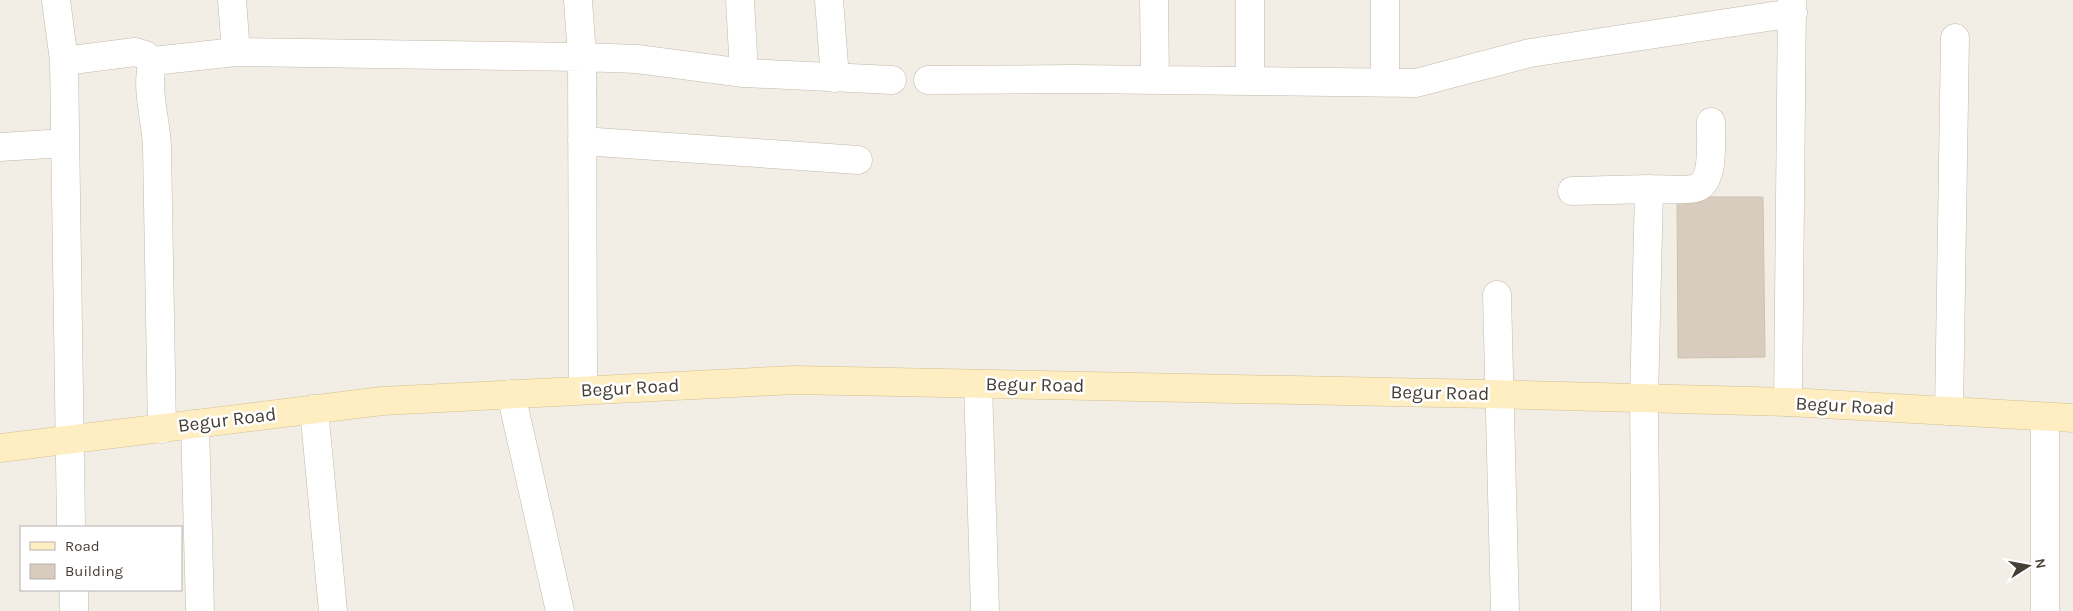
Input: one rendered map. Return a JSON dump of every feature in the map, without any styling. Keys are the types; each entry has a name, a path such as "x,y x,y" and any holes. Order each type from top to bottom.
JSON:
{"main road":[{"name":"Begur Road","path":"0,448 382,401 794,380 1500,394 1644,400 1788,402 2073,418"}],"street":[{"path":"56,0 64,61 72,526"},
{"path":"232,0 236,52"},
{"path":"578,0 582,57 582,390"},
{"path":"740,0 744,73"},
{"path":"830,0 834,78"},
{"path":"1154,0 1155,80"},
{"path":"1250,0 1250,81"},
{"path":"1385,0 1385,83"},
{"path":"928,80 1416,83 1530,53 1793,6 1788,402"},
{"path":"1949,411 1955,38"},
{"path":"64,61 135,52 145,55 153,61 236,52 582,57 637,59 744,73 892,80"},
{"path":"153,61 150,72 150,86 157,144 162,429"},
{"path":"1572,191 1696,188 1704,183 1710,171 1710,122"},
{"path":"582,141 858,160"},
{"path":"0,147 64,143"},
{"path":"1646,611 1644,400 1649,189"},
{"path":"1497,294 1505,611"},
{"path":"978,384 984,611"},
{"path":"511,394 560,611"},
{"path":"314,409 333,611"},
{"path":"2045,417 2045,611"},
{"path":"195,424 200,611"},
{"path":"74,591 74,611"}],"building":[{"path":"1677,197 1763,197 1765,357 1678,358"}]}
